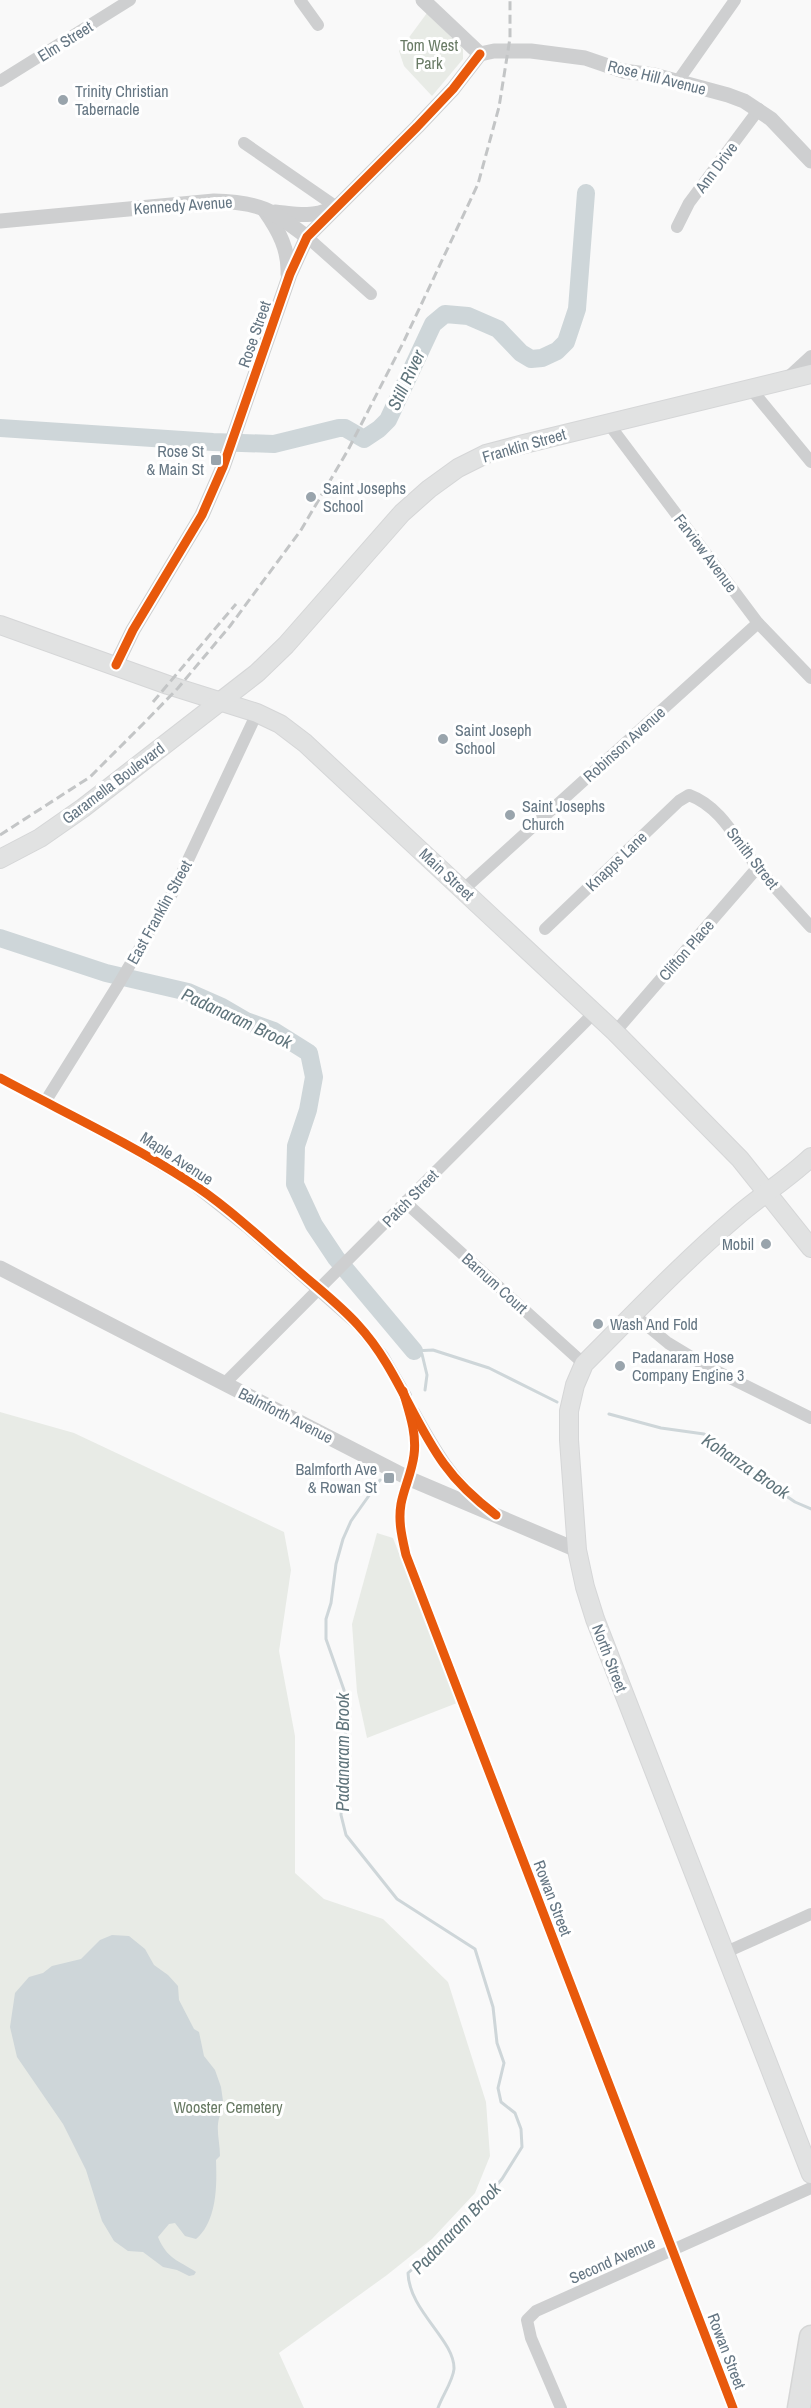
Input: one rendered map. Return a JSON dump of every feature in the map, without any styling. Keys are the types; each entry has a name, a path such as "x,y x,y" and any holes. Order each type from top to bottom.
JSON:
{"highway":[{"path":"799,2408 811,2337"}],"main road":[{"name":"Franklin Street","path":"221,700 257,673 286,645 402,513 458,468 486,454 811,374"},
{"name":"Main Street","path":"0,625 168,685 257,712 280,724 305,742 595,1012 740,1159 811,1248"},
{"name":"Garamella Boulevard","path":"0,859 40,838 83,808 221,700"},
{"name":"North Street","path":"811,1157 708,1242 584,1364 575,1385 569,1411 577,1550 595,1619 811,2175"}],"street":[{"name":"Elm Street","path":"0,81 130,0"},
{"path":"300,0 318,25"},
{"path":"423,0 480,54"},
{"path":"678,81 735,0"},
{"name":"Rose Hill Avenue","path":"480,54 494,51 531,51 576,57 623,71 654,75 728,95 759,109 810,157"},
{"name":"Rose Street","path":"116,665 133,630 202,515 224,467 288,281 307,237 417,127 480,54"},
{"name":"Ann Drive","path":"676,227 689,202 759,109"},
{"path":"244,143 336,206 319,215 309,216 267,209"},
{"name":"Kennedy Avenue","path":"0,220 214,201 243,202 267,209 307,237 371,294"},
{"path":"267,209 286,249 288,281"},
{"path":"785,380 811,356"},
{"path":"750,388 811,462"},
{"name":"Farview Avenue","path":"608,423 758,623 811,678"},
{"name":"Robinson Avenue","path":"464,889 758,623"},
{"name":"East Franklin Street","path":"45,1102 118,985 172,892 192,854 257,712"},
{"name":"Smith Street","path":"689,795 702,800 715,812 758,867 811,927"},
{"name":"Knapps Lane","path":"545,929 679,801 689,795"},
{"name":"Clifton Place","path":"615,1032 758,867"},
{"name":"Patch Street","path":"225,1383 595,1012"},
{"name":"Maple Avenue","path":"0,1078 126,1144 190,1182 320,1290"},
{"name":"Barnum Court","path":"405,1202 584,1364"},
{"name":"Balmforth Avenue","path":"0,1268 410,1479 577,1550"},
{"name":"Rowan Street","path":"320,1290 358,1324 383,1356 443,1462 474,1498 496,1515"},
{"path":"633,1314 668,1343 705,1366 811,1418"},
{"name":"Rowan Street","path":"403,1391 414,1429 415,1453 410,1479 401,1503 400,1529 406,1555 732,2408"},
{"path":"724,1953 811,1914"},
{"name":"Second Avenue","path":"561,2408 531,2338 527,2320 536,2312 811,2188"}],"green space":[{"name":"Tom West Park","path":"427,13 463,49 463,59 432,96 404,66 399,51"},
{"name":"Wooster Cemetery","path":"0,1412 74,1433 284,1532 291,1570 279,1651 295,1736 295,1873 324,1899 383,1919 448,1982 486,2102 490,2156 475,2193 432,2239 387,2275 279,2353 304,2408 0,2408"},
{"path":"377,1533 393,1538 457,1703 367,1738 357,1692 352,1624"}],"shaded area":[{"path":"112,1935 129,1936 145,1949 154,1965 178,1986 179,2000 194,2029 199,2032 204,2056 215,2070 221,2087 224,2108 218,2125 220,2156 216,2160 216,2192 208,2223 196,2239 185,2236 175,2223 169,2224 158,2237 169,2255 196,2272 194,2275 189,2276 163,2267 143,2252 128,2251 114,2241 102,2221 86,2170 63,2124 17,2057 10,2027 15,1993 29,1977 43,1973 52,1966 81,1959 100,1940"}],"waterway":[{"name":"Still River","path":"0,428 274,444 345,428 364,439 388,420 433,324 445,314 468,316 498,329 521,353 531,359 542,358 557,351 566,342 577,309 586,193"},
{"name":"Padanaram Brook","path":"0,938 106,973 188,992 246,1021 274,1031 309,1053 314,1077 308,1110 296,1146 295,1184 314,1225 336,1258 414,1351"},
{"name":"Kohanza Brook","path":"414,1351 433,1350 489,1368 557,1402"},
{"name":"Padanaram Brook","path":"416,1352 422,1354 427,1375 425,1390"},
{"name":"Kohanza Brook","path":"609,1414 661,1428 704,1434 763,1480 795,1502 811,1509"},
{"name":"Padanaram Brook","path":"380,1480 351,1521 343,1539 326,1619 326,1639 344,1690 346,1720 341,1815 346,1835 397,1899 475,1949 493,2007 497,2043 504,2063 498,2088 501,2102 515,2113 521,2129 522,2147 502,2179 460,2227 408,2273 410,2287 416,2300 452,2358 453,2374 438,2408"}],"railway":[{"path":"0,835 90,777 145,722 178,688 230,626 301,530 348,450 404,341 478,184 499,107 510,38 510,0"},
{"path":"153,702 236,604"}],"cycle path":[{"path":"116,665 133,630 202,515 223,467 290,274 307,237 453,89 480,54"},
{"path":"0,1078 142,1153 202,1190 243,1222 335,1302 358,1325 383,1358 422,1429 450,1472 468,1492 496,1515"},
{"path":"403,1391 412,1423 415,1447 400,1511 406,1555 733,2408"}],"place":[{"name":"Trinity Christian Tabernacle","path":"63,100"},
{"name":"Rose St & Main St","path":"216,460"},
{"name":"Saint Josephs School","path":"311,497"},
{"name":"Saint Joseph School","path":"443,739"},
{"name":"Saint Josephs Church","path":"510,815"},
{"name":"Mobil","path":"766,1244"},
{"name":"Wash And Fold","path":"598,1324"},
{"name":"Padanaram Hose Company Engine 3","path":"620,1366"},
{"name":"Balmforth Ave & Rowan St","path":"389,1478"}]}
